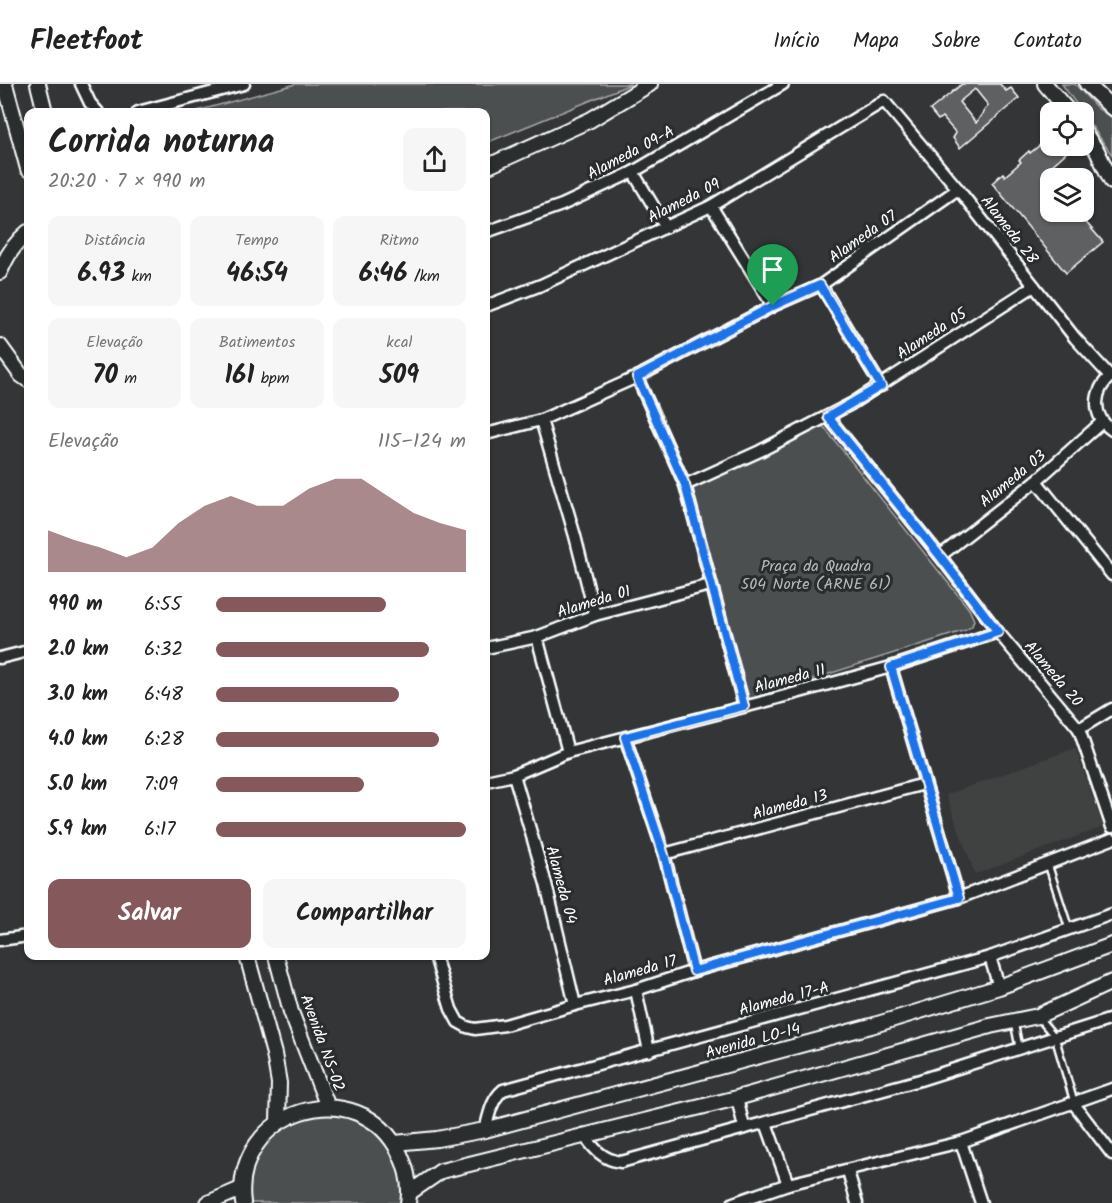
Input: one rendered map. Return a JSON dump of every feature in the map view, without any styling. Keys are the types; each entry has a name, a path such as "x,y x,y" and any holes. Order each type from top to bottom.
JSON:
{"street":[{"path":"5,84 24,154"},
{"path":"38,84 44,108"},
{"path":"81,84 94,108"},
{"path":"153,108 244,84"},
{"path":"490,165 590,120 650,84"},
{"name":"Alameda 09-A","path":"490,231 562,205 633,172 783,84"},
{"path":"1045,84 1060,102"},
{"path":"1087,84 1112,108"},
{"name":"Alameda 28","path":"884,101 958,189 1075,338 1111,376"},
{"name":"Alameda 09","path":"490,303 541,285 711,206 884,101"},
{"path":"1094,147 1112,182"},
{"path":"633,172 666,227"},
{"name":"Alameda 07","path":"490,433 541,420 637,377 773,306 820,285 958,189"},
{"path":"711,206 773,306"},
{"path":"0,272 4,262 24,235"},
{"path":"820,285 881,386"},
{"name":"Alameda 05","path":"685,485 828,417 881,386 1034,286"},
{"path":"0,346 24,377"},
{"path":"1111,376 1098,392 1096,402 1102,422 1112,430"},
{"path":"637,377 685,485 744,706"},
{"name":"Alameda 20","path":"828,417 998,632 1079,729 1112,827"},
{"path":"541,420 575,536 595,615"},
{"name":"Alameda 03","path":"940,556 1036,481 1102,422"},
{"path":"1036,481 1112,574"},
{"name":"Alameda 01","path":"490,647 537,637 595,615 710,585"},
{"name":"Alameda 11","path":"490,780 514,775 568,753 891,667 998,632"},
{"path":"537,637 568,753"},
{"path":"0,658 24,652"},
{"path":"891,667 959,898"},
{"path":"1079,729 1112,709"},
{"path":"625,737 664,855 694,971"},
{"name":"Alameda 04","path":"514,775 546,884 575,1005"},
{"name":"Alameda 13","path":"664,855 924,784"},
{"name":"Alameda 17","path":"436,960 451,1009 458,1023 475,1029 505,1025 959,898 1112,839"},
{"name":"Alameda 17-A","path":"485,1130 492,1107 503,1090 990,957 1112,914"},
{"path":"0,940 24,937"},
{"name":"Avenida LO-14","path":"395,1143 437,1139 485,1130 871,1026 999,987 1112,945"},
{"path":"990,957 999,987"},
{"path":"248,960 276,1064 279,1083 278,1122"},
{"name":"Avenida NS-02","path":"277,960 291,1012 328,1107"},
{"path":"408,1198 441,1171 583,1134 737,1098 1038,1016 1112,982"},
{"path":"636,990 649,1051"},
{"path":"583,1134 599,1154 610,1161 621,1162 920,1080 1112,1019"},
{"path":"734,1203 788,1184 961,1142 1112,1089"},
{"path":"737,1098 744,1127"},
{"path":"1074,1104 1112,1154"},
{"path":"208,1203 242,1196 246,1163 259,1140 278,1122 302,1110 328,1107 354,1111 369,1119 395,1143 406,1166 408,1198"},
{"path":"766,1123 788,1184"},
{"path":"961,1142 981,1203"},
{"path":"848,1171 857,1203"}],"lane":[{"path":"1048,864 1069,929"},
{"path":"1038,1016 1054,1037 1074,1104"},
{"path":"1014,1021 1019,1047"}],"shaded area":[{"path":"1075,748 1103,827 975,874 946,795"}],"green space":[{"path":"296,84 631,84 490,141 490,108 208,108"},
{"path":"1062,84 1075,84 1092,102 1075,102"},
{"path":"1094,105 1112,118 1112,155 1094,129"},
{"name":"Praça da Quadra 504 Norte (ARNE 61)","path":"823,426 969,609 974,620 972,626 966,630 747,700 690,490"},
{"path":"336,1114 373,1130 388,1147 398,1168 401,1203 251,1203 249,1181 259,1153 279,1130 306,1117"}],"building":[{"path":"962,84 1000,84 1006,91 1011,88 1019,98 960,148 953,138 956,133 942,117 938,120 930,110","holes":["975,89 988,105 976,123 959,102"]},
{"path":"1040,145 1040,156 1063,156 1050,168 1040,168 1040,222 1086,222 1103,242 1066,273 992,183 1003,173 1005,176 1021,162 1019,160 1029,151 1030,153"}],"route":[{"path":"820,285 881,386 828,417 998,632 891,667 959,898 694,971 664,855 625,737 744,706 685,485 637,377 773,306 820,285"}]}
